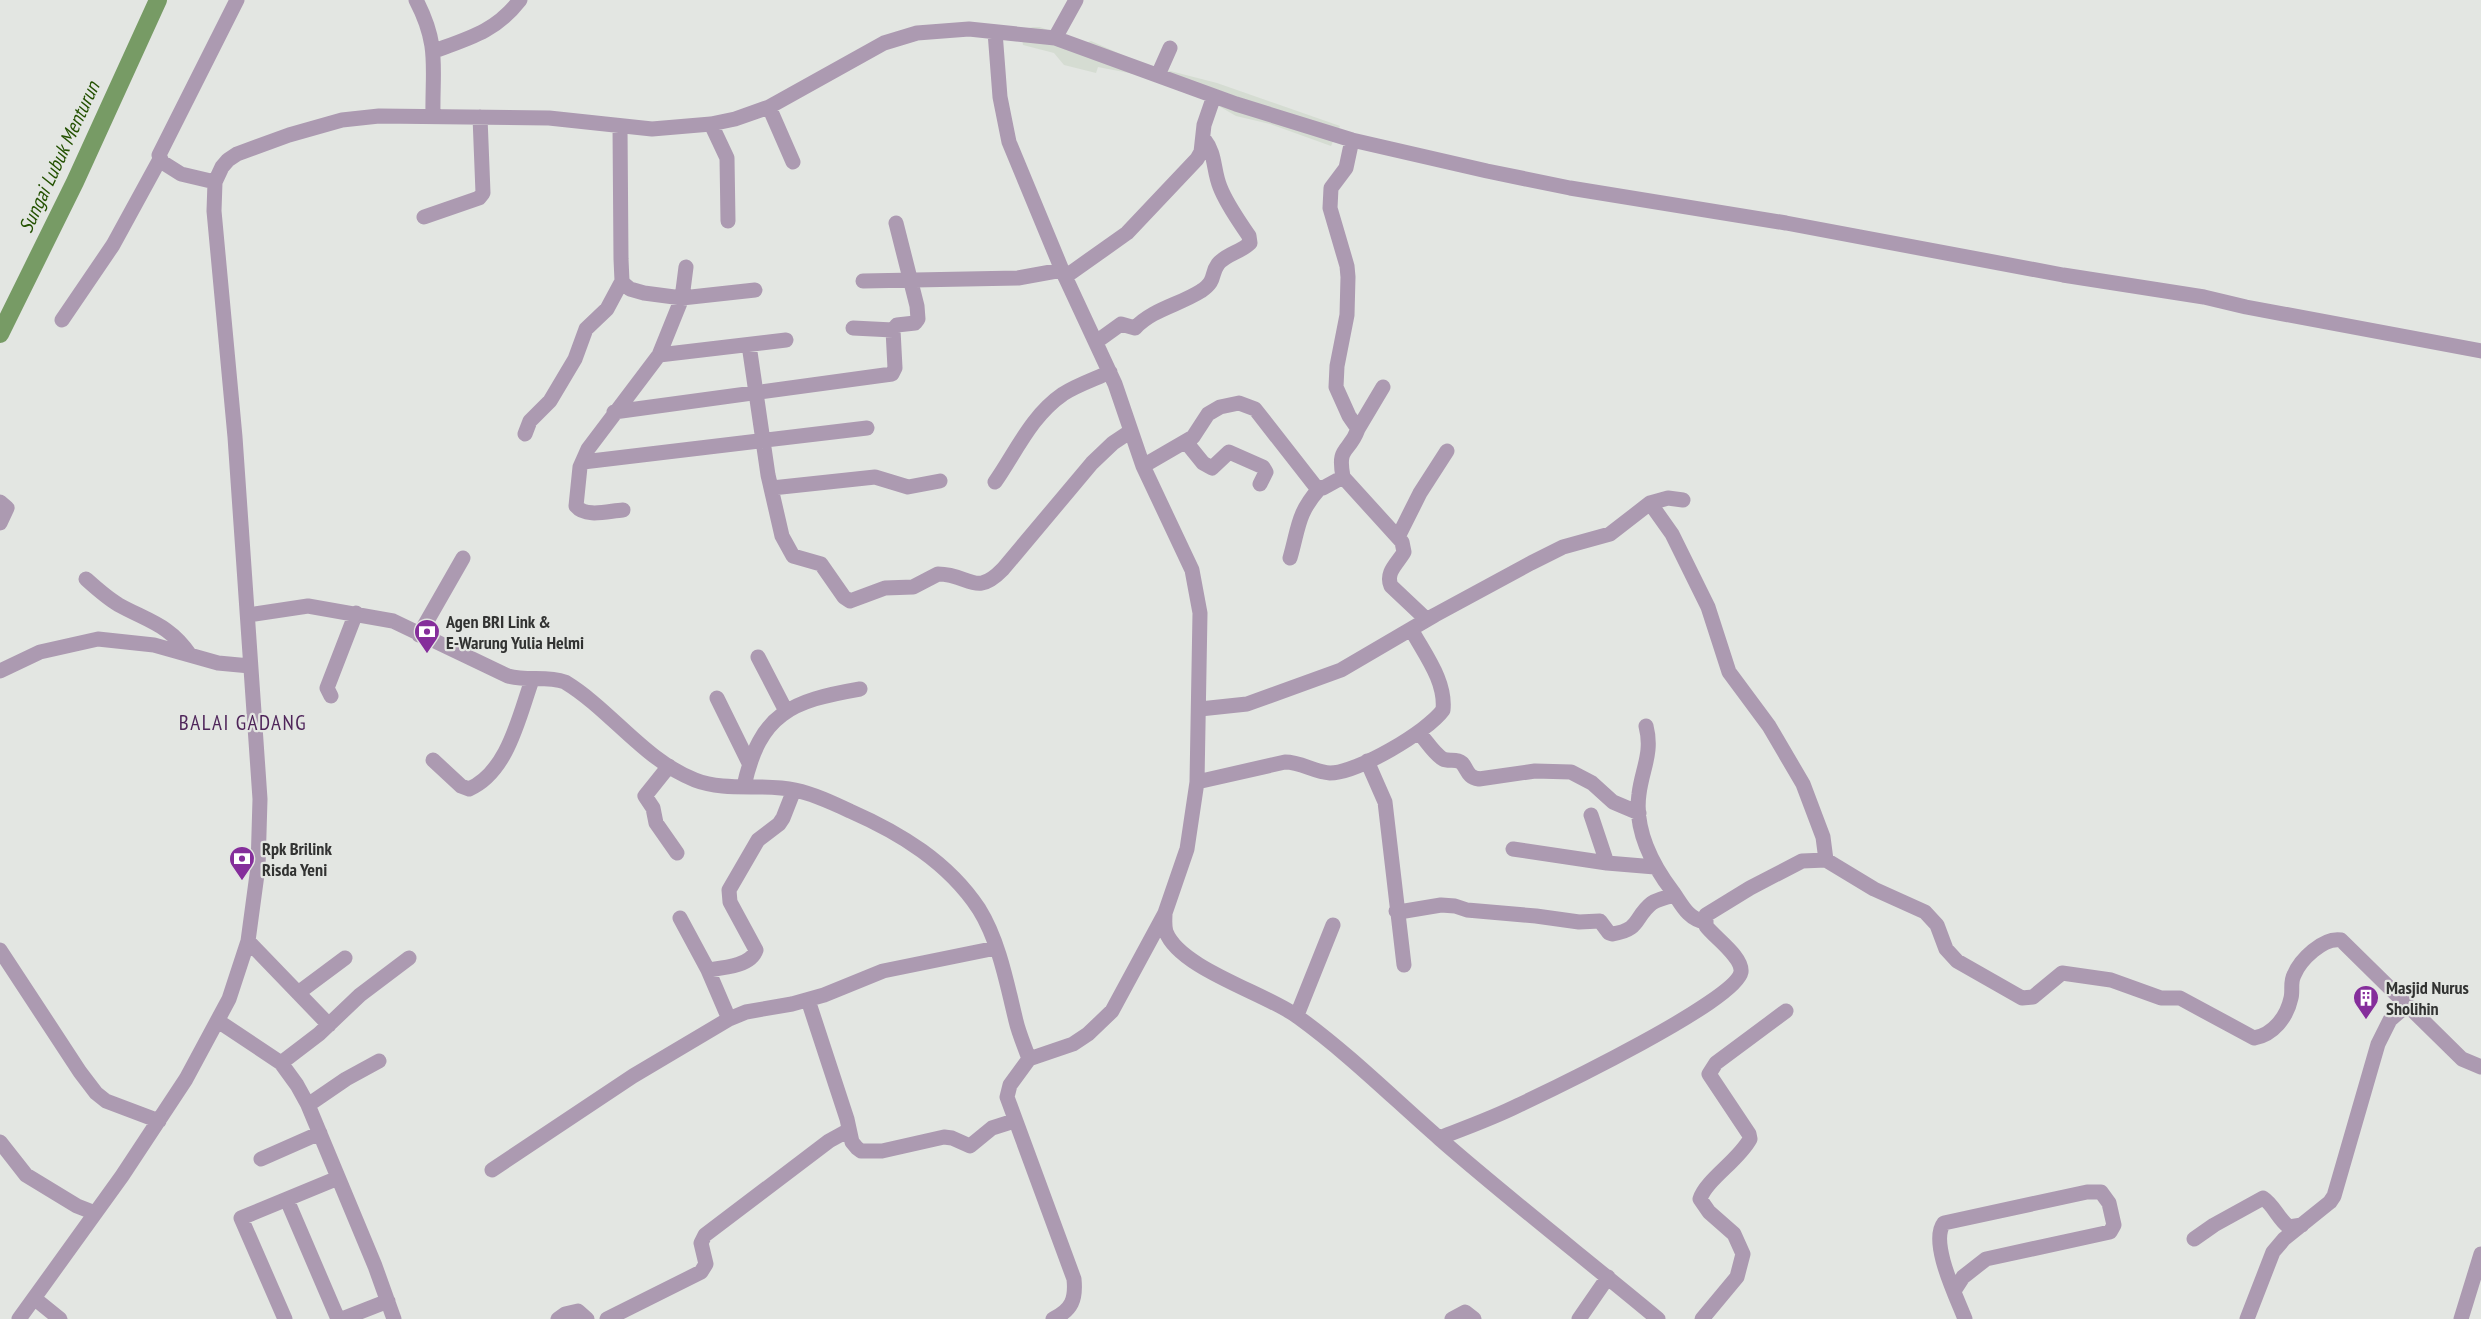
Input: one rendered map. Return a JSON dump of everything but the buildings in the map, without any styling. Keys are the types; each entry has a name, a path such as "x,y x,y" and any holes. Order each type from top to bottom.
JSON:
{"street":[{"path":"62,320 113,245 160,159 160,150 195,86 237,0"},
{"path":"416,0 429,29 434,51 433,116"},
{"path":"434,51 490,29 504,19 520,0"},
{"path":"1055,38 1076,0"},
{"path":"19,1319 159,1121 229,999 248,941 258,867 260,799 229,360 214,211 215,182 222,166 237,154 289,135 342,120 379,116 549,118 652,129 711,124 735,119 769,107 884,43 917,33 969,29 1055,38 1214,96 1352,140 1560,186 1786,223 2062,275 2204,297 2481,351"},
{"path":"995,32 1000,97 1009,142 1063,274 1110,372 1143,465 1178,536 1192,570 1198,594 1200,709 1197,782 1187,849 1166,914 1112,1011 1094,1029 1073,1044 1029,1059 1010,1085 1006,1097 1074,1279 1074,1299 1071,1306 1053,1319"},
{"path":"1158,75 1170,48"},
{"path":"863,281 1018,278 1063,274 1127,233 1197,159 1204,139 1204,125 1214,96"},
{"path":"769,107 793,162"},
{"path":"424,217 479,198 483,193 480,117"},
{"path":"711,124 727,158 728,221"},
{"path":"525,434 530,421 550,401 575,359 586,329 607,309 622,281 620,126"},
{"path":"1096,342 1122,324 1134,328 1152,314 1201,291 1214,279 1219,264 1250,243 1249,236 1221,190 1215,173 1214,155 1204,139"},
{"path":"1352,140 1346,168 1331,188 1330,208 1347,266 1348,277 1347,315 1337,366 1336,387 1349,416 1358,429"},
{"path":"160,159 167,167 181,174 215,182"},
{"path":"614,412 890,375 895,371 893,330 897,325 917,322 917,306 896,223"},
{"path":"623,510 585,513 578,509 576,506 580,467 588,449 614,412 659,355 682,298 686,267"},
{"path":"622,281 630,289 682,298 755,290"},
{"path":"853,328 893,330"},
{"path":"659,355 786,340"},
{"path":"749,345 768,475 782,536 790,552 797,559 821,564 844,597 850,601 885,588 914,587 938,574 982,584 992,580 1101,454 1131,431"},
{"path":"995,483 1028,429 1042,411 1066,392 1110,372"},
{"path":"1383,387 1341,456 1343,477 1404,546 1404,552 1392,569 1389,581 1391,586 1426,620"},
{"path":"1143,465 1186,442 1198,431 1208,414 1230,404 1248,405 1255,409 1319,489"},
{"path":"583,462 867,428"},
{"path":"1186,442 1203,463 1212,468 1229,453 1263,467 1266,472 1260,484"},
{"path":"1398,537 1420,493 1447,451"},
{"path":"772,489 875,477 908,487 940,481"},
{"path":"1290,558 1297,524 1304,506 1319,489 1343,477"},
{"path":"1200,709 1247,704 1341,670 1482,588 1563,547 1610,534 1650,503 1668,498 1683,500"},
{"path":"0,502 7,508 0,523"},
{"path":"1650,503 1672,534 1703,596 1730,672 1769,726 1803,784 1823,837 1826,860"},
{"path":"419,635 464,558"},
{"path":"86,579 116,604 164,627 180,639 190,655"},
{"path":"248,615 308,606 393,621 508,676 532,680 558,679 575,688 669,766 702,782 794,790 861,816 896,833 922,850 943,868 979,909 1010,989 1016,1023 1029,1059"},
{"path":"331,696 327,688 356,613"},
{"path":"1197,782 1285,762 1295,762 1327,773 1352,769 1419,733 1443,710 1444,697 1441,684 1411,629"},
{"path":"0,672 40,652 98,639 154,645 218,663 250,666"},
{"path":"758,657 786,711"},
{"path":"432,760 461,786 469,789 476,786 495,768 505,752 532,680"},
{"path":"744,786 749,763 762,736 786,711 812,698 860,689"},
{"path":"717,698 749,763"},
{"path":"1646,726 1648,762 1639,794 1639,813 1645,842 1655,867 1675,895 1694,919 1705,922"},
{"path":"1419,733 1437,755 1447,760 1457,760 1463,764 1466,772 1473,778 1545,770 1572,772 1592,783 1613,802 1639,813"},
{"path":"1367,761 1385,802 1404,965"},
{"path":"669,766 645,796 653,808 656,823 677,853"},
{"path":"708,970 750,959 756,953 743,923 730,902 729,890 758,840 779,824 783,818 790,807 794,790"},
{"path":"1591,815 1606,863"},
{"path":"1513,849 1606,863 1655,867"},
{"path":"1439,1138 1517,1106 1710,1004 1737,982 1741,968 1737,958 1709,929 1705,922 1706,915 1802,861 1826,860 1874,889 1926,912 1937,925 1946,949 1957,962 2022,998 2033,997 2058,975 2066,972 2111,980 2161,999 2180,998 2254,1038 2264,1036 2279,1023 2291,999 2292,978 2309,954 2336,939 2349,945 2462,1059 2481,1067"},
{"path":"1396,910 1405,911 1441,905 1579,922 1600,921 1612,934 1632,927 1655,901 1675,895"},
{"path":"1166,914 1166,932 1183,954 1229,982 1297,1015 1367,1072 1439,1138 1658,1319"},
{"path":"680,918 708,970 729,1019"},
{"path":"1297,1015 1333,925"},
{"path":"248,941 329,1025"},
{"path":"492,1170 633,1076 729,1019 746,1012 808,1000 884,972 996,948"},
{"path":"0,950 96,1093 106,1101 159,1121"},
{"path":"298,993 345,958"},
{"path":"281,1063 329,1025 360,995 409,958"},
{"path":"808,1000 852,1142 861,1151 882,1151 944,1137 969,1146 992,1128 1014,1121"},
{"path":"2247,1319 2273,1252 2284,1239 2330,1203 2334,1196 2378,1044 2390,1020 2407,1005"},
{"path":"1702,1319 1737,1277 1743,1254 1734,1234 1709,1212 1700,1199 1705,1190 1750,1139 1749,1134 1709,1074 1716,1063 1786,1011"},
{"path":"218,1021 281,1063 297,1085 320,1133 394,1319"},
{"path":"308,1106 346,1079 380,1061"},
{"path":"607,1319 701,1272 706,1264 701,1243 705,1234 829,1141 849,1130"},
{"path":"261,1159 320,1133"},
{"path":"0,1142 26,1175 77,1206 95,1214"},
{"path":"285,1319 241,1218 338,1178"},
{"path":"1954,1291 1963,1277 1986,1259 2110,1232 2114,1225 2109,1203 2101,1192 2087,1192 1947,1221 1941,1227 1941,1253 1954,1291 1965,1319"},
{"path":"2194,1239 2214,1225 2263,1198 2289,1227 2302,1225"},
{"path":"287,1200 340,1319 388,1301"},
{"path":"2461,1319 2481,1254"},
{"path":"1579,1319 1608,1277"},
{"path":"34,1298 60,1319"},
{"path":"558,1319 565,1314 578,1311 587,1319"},
{"path":"1452,1319 1465,1312 1474,1319"}],"shaded area":[{"path":"1040,27 1083,44 1091,41 1143,64 1217,83 1340,126 1331,146 1270,124 1236,116 1210,101 1134,74 1098,67 1096,73 1064,65 1054,53 1023,45 1021,30"}],"waterway":[{"name":"Sungai Lubuk Menturun","path":"0,334 75,182 158,0"}],"place":[{"name":"Agen BRI Link & E-Warung Yulia Helmi","path":"427,655"},
{"name":"Rpk Brilink Risda Yeni","path":"242,882"},
{"name":"Masjid Nurus Sholihin","path":"2366,1021"}],"district":[{"name":"BALAI GADANG","path":"243,723"}]}
